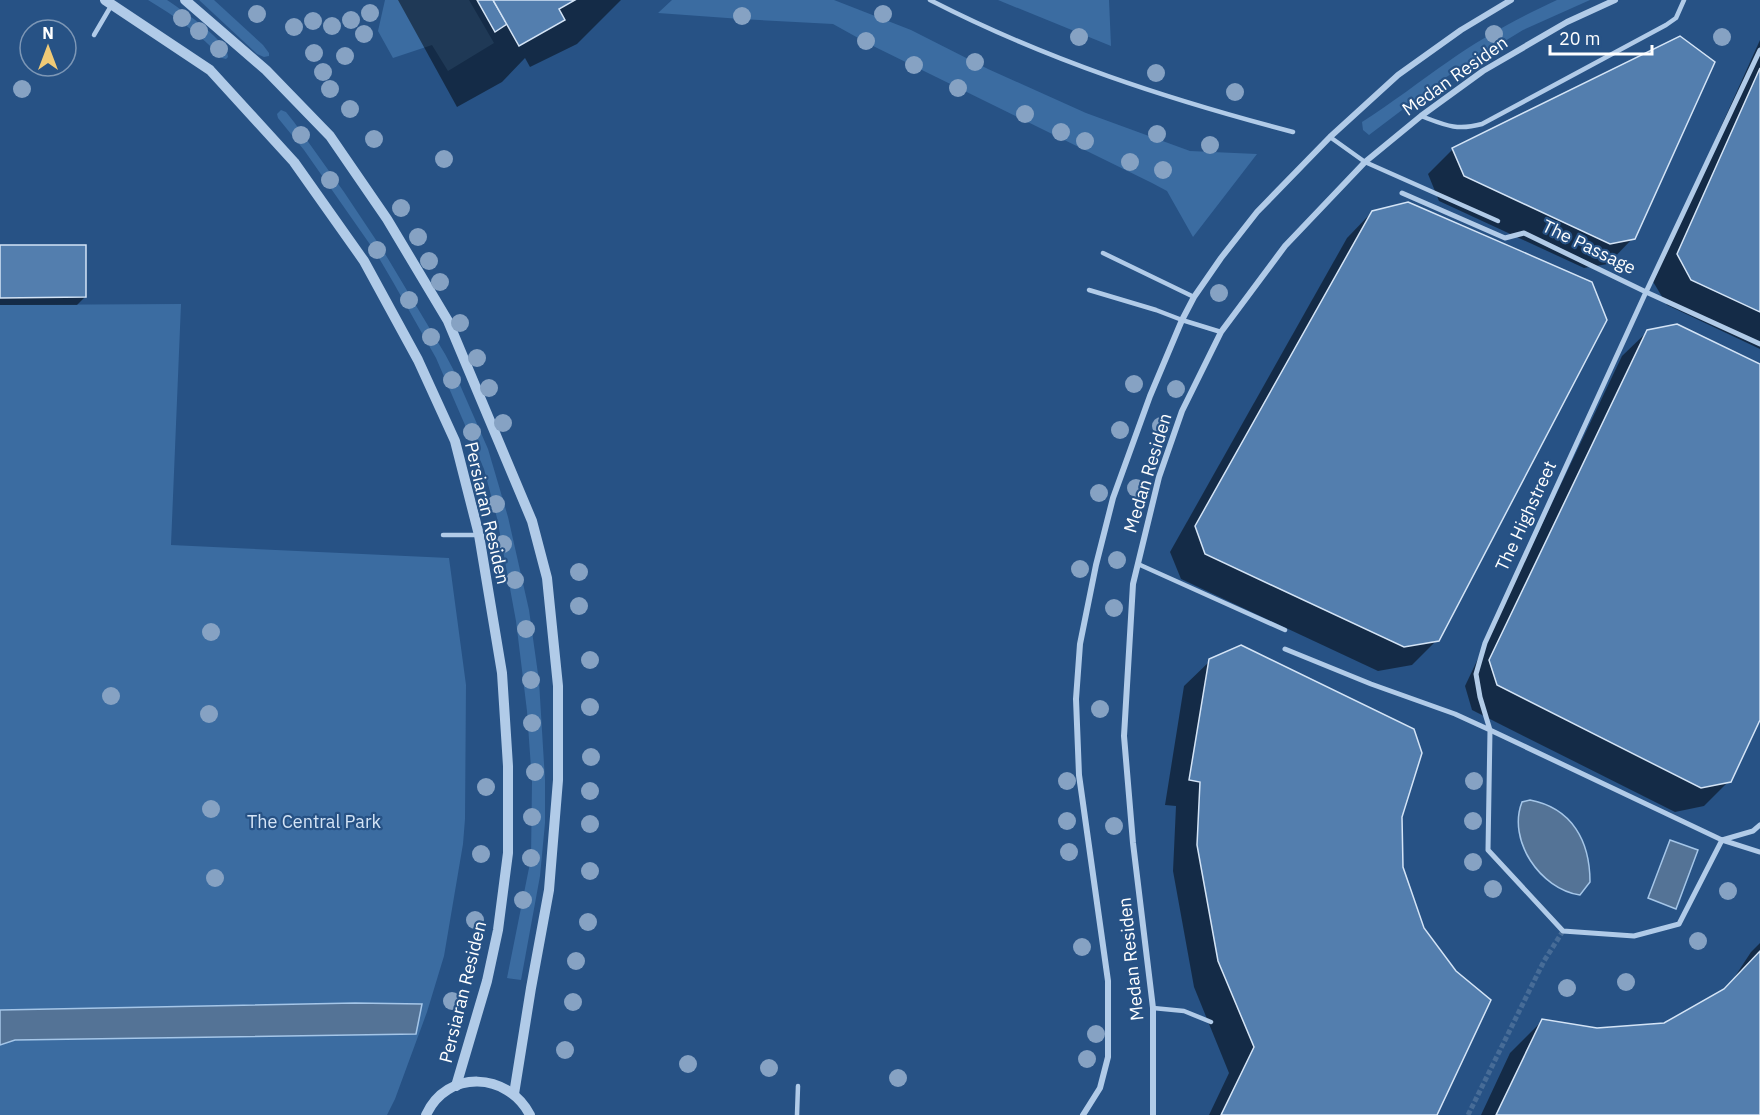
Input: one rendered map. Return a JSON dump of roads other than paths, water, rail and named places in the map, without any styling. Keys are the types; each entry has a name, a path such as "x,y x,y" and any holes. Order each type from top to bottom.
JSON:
{"street":[{"name":"Persiaran Residen","path":"185,0 266,70 330,136 387,219 448,321 532,521 547,578 558,686 558,780 549,890 514,1094"},
{"name":"Medan Residen","path":"1083,1115 1100,1088 1108,1057 1108,981 1079,775 1076,699 1080,644 1096,565 1113,498 1150,396 1194,297 1257,212 1330,137 1398,75 1461,30 1511,0"},
{"name":"Medan Residen","path":"1153,1115 1153,1008 1133,843 1124,736 1133,584 1159,477 1182,411 1221,332 1285,246 1365,162 1421,116 1483,71 1567,22 1615,0"},
{"name":"Persiaran Residen","path":"109,2 210,70 294,162 364,261 418,360 455,441 479,535 502,673 508,766 508,853 498,930 487,981 456,1086"},
{"name":"The Highstreet","path":"1722,840 1679,924 1634,936 1563,931 1488,850 1490,730 1476,674 1485,643 1760,50"},
{"name":"The Passage","path":"1402,193 1505,238 1524,233 1760,344"},
{"path":"1285,649 1371,684 1455,714 1722,840 1760,852"},
{"path":"1722,840 1753,831 1760,825"},
{"path":"426,1115 440,1095 456,1086 471,1082 486,1082 501,1086 514,1094 530,1115"}],"lane":[{"path":"930,0 979,26 1078,66 1179,101 1293,132"},
{"path":"1421,116 1449,126 1465,128 1482,124 1666,25 1676,18 1684,0"},
{"path":"94,35 109,2"},
{"path":"1330,137 1365,162 1498,221"},
{"path":"1103,253 1194,297"},
{"path":"1089,290 1221,332"},
{"path":"443,535 479,535"},
{"path":"1138,564 1285,630"},
{"path":"1153,1008 1184,1011 1211,1022"},
{"path":"797,1115 798,1086"}],"tunnel":[{"path":"1468,1115 1544,961 1563,931"}],"park label":[{"name":"The Central Park","path":"314,822"}]}
